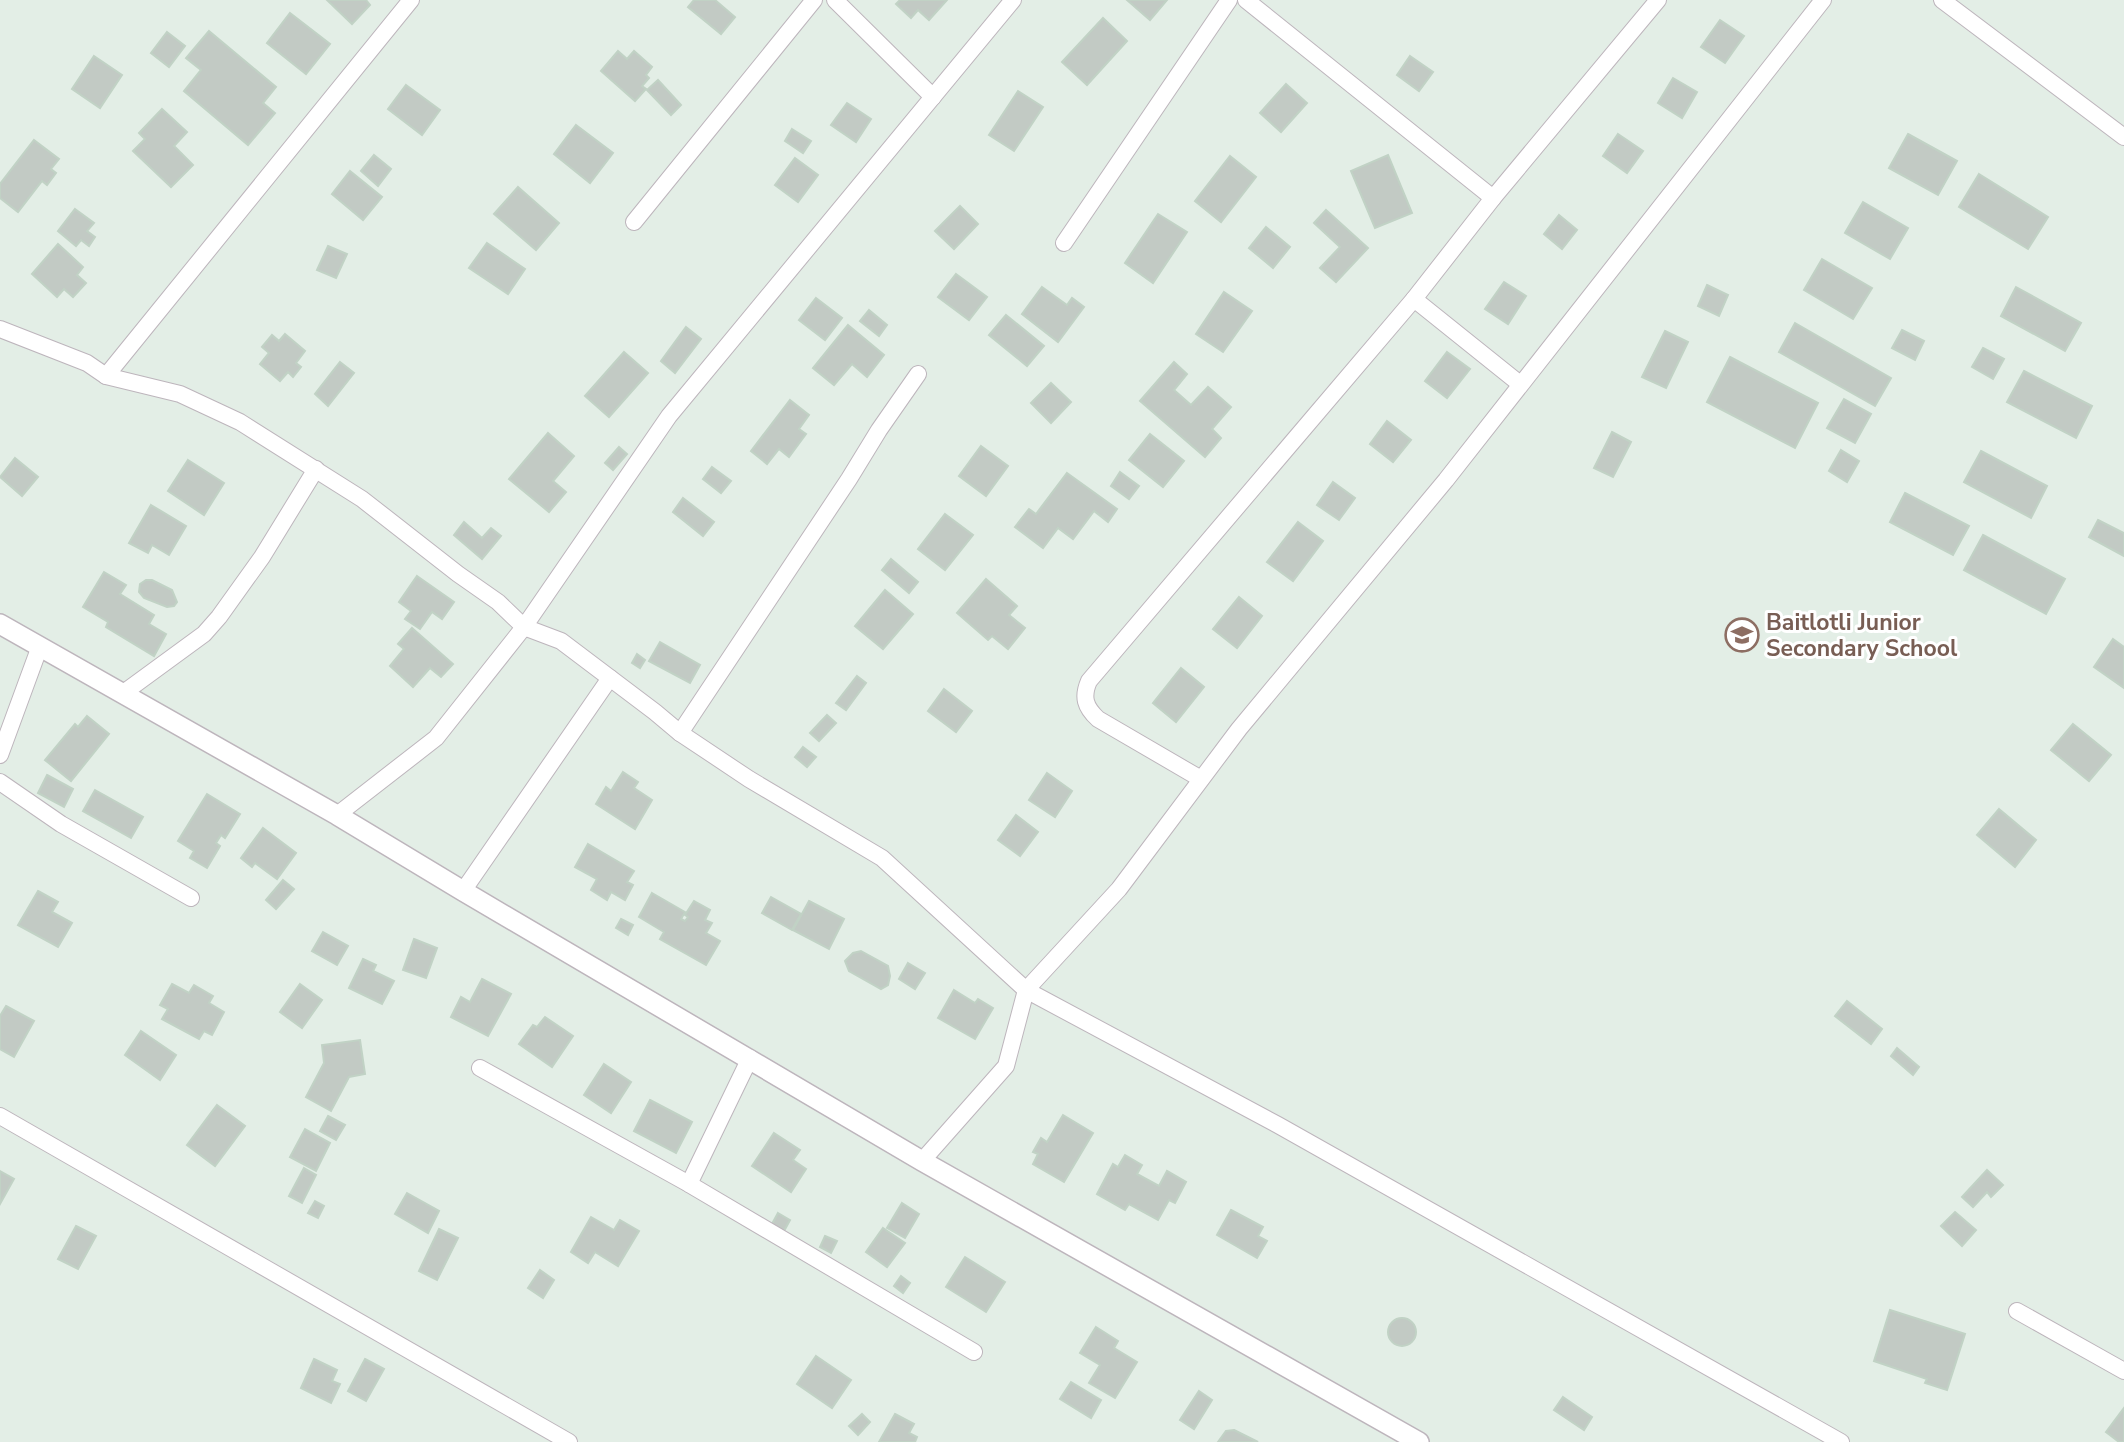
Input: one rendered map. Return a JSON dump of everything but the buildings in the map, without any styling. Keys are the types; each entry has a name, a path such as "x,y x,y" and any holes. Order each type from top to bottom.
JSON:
{"street":[{"path":"106,376 411,0"},
{"path":"634,222 814,0"},
{"path":"835,0 933,97"},
{"path":"337,815 436,738 524,627 669,416 1013,0"},
{"path":"1064,243 1229,0"},
{"path":"1246,0 1493,198"},
{"path":"1202,779 1098,719 1087,709 1084,693 1089,681 1414,299 1493,198 1658,0"},
{"path":"922,1161 1006,1066 1026,990 1119,889 1239,729 1446,480 1823,0"},
{"path":"1942,0 2124,137"},
{"path":"1414,299 1520,384"},
{"path":"0,329 87,363 106,376 180,394 240,422 362,499 498,602 524,627 561,641 680,733 749,779 882,858 1026,990 1290,1132 1841,1442"},
{"path":"680,733 918,374"},
{"path":"122,694 204,635 262,557 316,469"},
{"path":"0,624 337,815 922,1161 1419,1442"},
{"path":"0,755 40,646"},
{"path":"463,891 610,677"},
{"path":"0,782 61,824 191,898"},
{"path":"690,1184 750,1058"},
{"path":"480,1068 690,1184 974,1352"},
{"path":"0,1116 569,1442"},
{"path":"2017,1311 2124,1371"}],"place":[{"name":"Baitlotli Junior Secondary School","path":"1742,635"}]}
